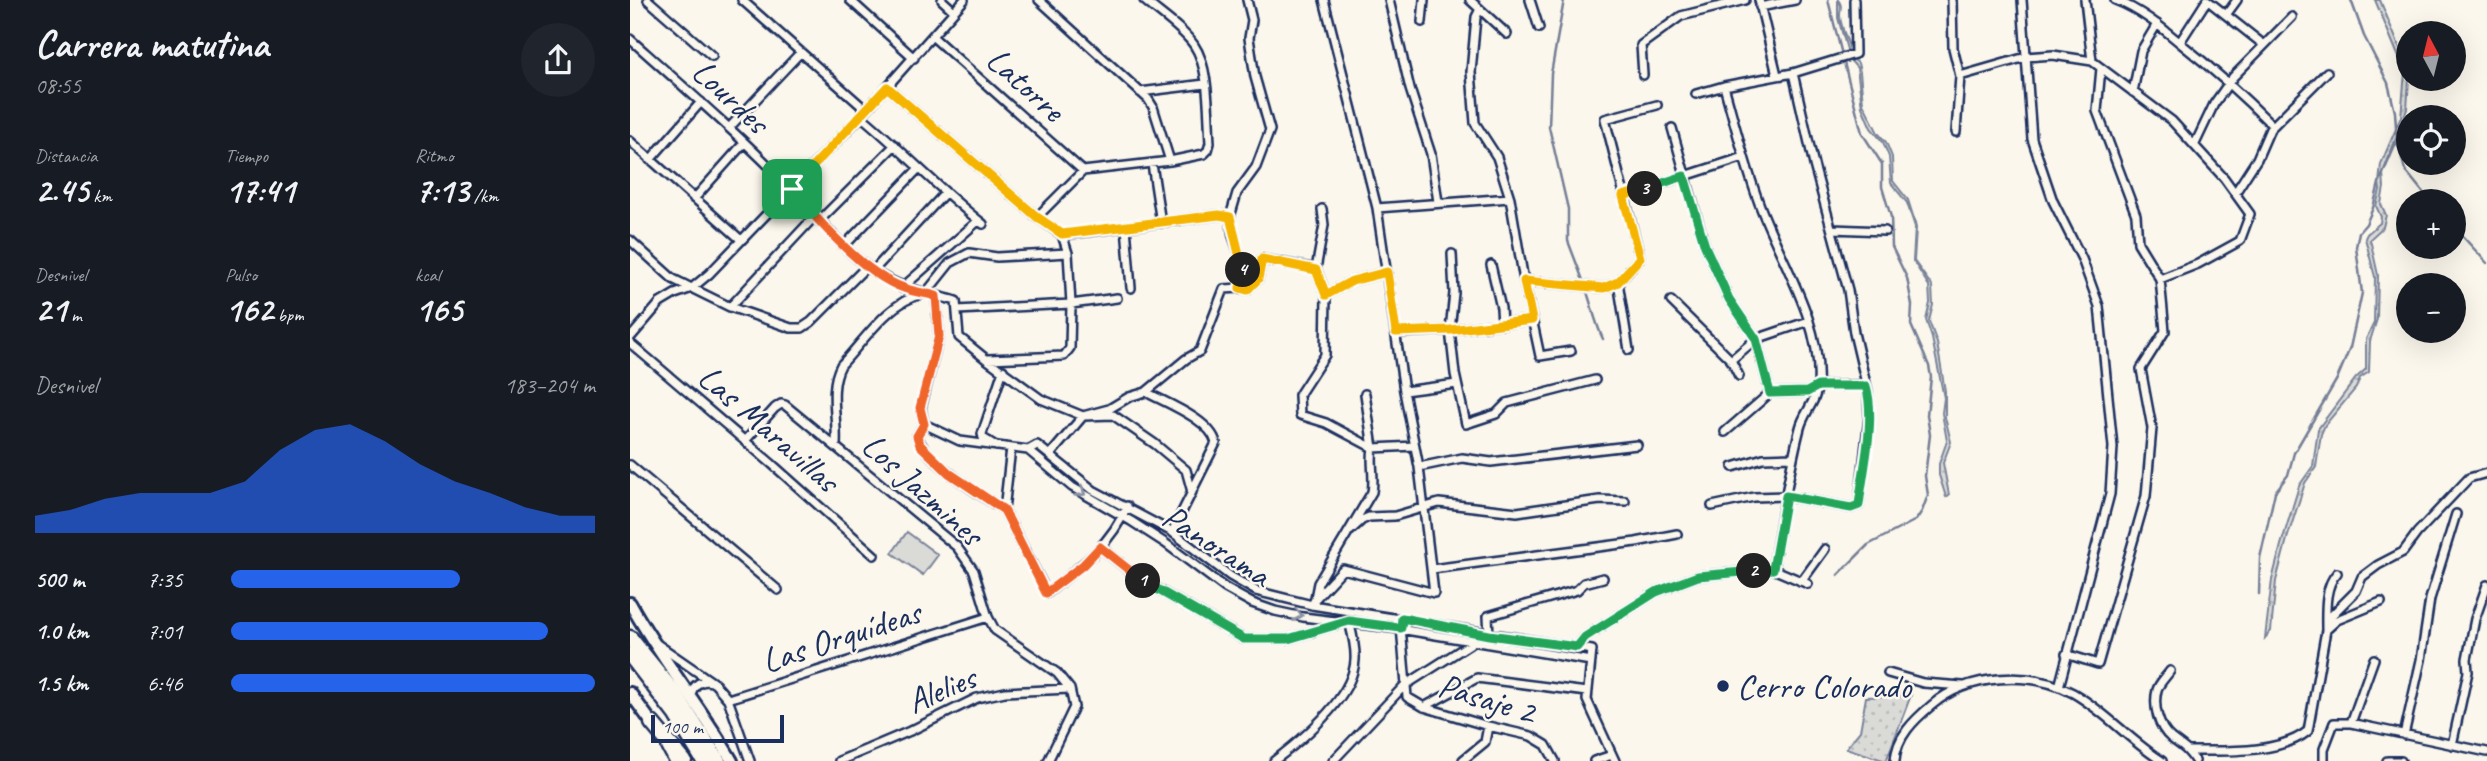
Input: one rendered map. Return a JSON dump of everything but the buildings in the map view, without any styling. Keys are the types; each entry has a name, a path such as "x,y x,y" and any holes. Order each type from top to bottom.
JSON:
{"highway":[{"path":"630,638 681,702 718,761"},
{"path":"630,655 676,715 704,761"},
{"path":"652,723 684,761"}],"main road":[{"path":"630,603 732,761"},
{"path":"630,693 652,723"}],"street":[{"path":"648,0 712,56"},
{"path":"742,0 864,113 918,169 981,222 902,288"},
{"path":"850,0 914,58"},
{"path":"942,0 954,11"},
{"path":"630,340 660,303 692,288 709,274 864,113 964,0"},
{"path":"1038,0 1140,92 1153,107 1170,161"},
{"path":"1037,217 1083,171 1170,161 1208,150 1210,143 1201,57 1192,43 1144,0"},
{"path":"1240,288 1244,267 1233,236 1230,217 1237,193 1256,167 1270,130 1255,77 1249,38 1252,20 1247,0"},
{"path":"1314,602 1343,569 1434,593 1419,467 1404,391 1377,208 1324,0"},
{"path":"1388,0 1410,89 1431,154 1438,202"},
{"path":"1422,22 1424,0"},
{"path":"1469,0 1507,34"},
{"path":"1530,0 1539,28"},
{"path":"1643,75 1641,45 1681,16 1745,0"},
{"path":"1777,75 1760,3 1795,0"},
{"path":"1696,94 1793,73 1855,54 1854,0"},
{"path":"1952,0 1953,48 1960,76 1956,132"},
{"path":"2022,0 2032,139 2053,201 2082,259 2099,306 2113,447 2110,494 2059,687"},
{"path":"2085,0 2092,61"},
{"path":"2115,0 2157,24 2180,42 2229,82 2273,126"},
{"path":"2180,42 2207,0 2264,45"},
{"path":"2226,15 2237,0"},
{"path":"1480,9 1476,18 1471,72 1475,123 1497,157 1510,198 1540,356 1571,351"},
{"path":"2195,144 2214,104 2229,82 2292,17"},
{"path":"2133,92 2141,51 2157,24"},
{"name":"Latorre","path":"933,37 1083,171"},
{"name":"Lourdes","path":"630,39 729,128 792,189 817,219 870,269 902,288 957,301 957,310"},
{"path":"729,128 800,52"},
{"path":"1960,76 2025,57 2053,55 2092,61 2172,121 2195,144 2250,214 2240,241 2198,264 2160,279"},
{"path":"2067,654 2098,664 2146,496 2152,428 2141,369 2165,331 2160,279 2138,243 2136,215 2096,110 2101,68"},
{"path":"2235,194 2257,159 2273,126 2328,72"},
{"path":"1712,506 1754,497 1786,496 1851,508 1859,505 1870,417 1866,386 1848,290 1814,166 1793,73"},
{"path":"1140,92 1205,84"},
{"path":"1724,86 1759,203 1809,321 1818,386 1813,406 1802,422 1793,457 1773,569"},
{"path":"887,87 1037,217 1062,234 1068,253 1070,348 1064,356 986,359"},
{"path":"650,160 701,102"},
{"path":"1524,281 1604,288 1618,282 1640,258 1605,120 1657,105"},
{"path":"1672,128 1710,257 1729,299 1756,339 1770,393"},
{"path":"630,141 740,239"},
{"path":"694,199 744,143"},
{"path":"730,307 895,145"},
{"path":"1623,196 1744,157"},
{"path":"1152,164 1161,223"},
{"path":"845,245 918,169"},
{"path":"630,240 673,279 730,307 791,328 802,328 870,269 945,193"},
{"path":"1377,208 1510,198"},
{"path":"1322,209 1324,225 1316,270 1326,295 1325,355 1299,395 1300,415 1326,423 1374,448 1415,446"},
{"path":"1062,234 1219,215 1230,217"},
{"path":"1126,227 1131,288"},
{"path":"1832,229 1885,231"},
{"path":"836,446 836,374 841,365 908,297 926,293 950,263 969,253 997,257 1068,253"},
{"path":"1452,254 1454,293 1450,330 1457,384 1466,424 1496,414 1507,403 1595,380"},
{"path":"1050,455 1083,416 1109,409 1129,397 1146,392 1200,351 1224,289 1247,290 1258,279 1262,259 1316,270"},
{"path":"1491,265 1502,324"},
{"path":"1326,295 1352,281 1387,272"},
{"path":"1618,282 1629,350"},
{"path":"936,296 939,336 920,408 924,424 917,436 920,445 949,473 1004,510 1046,593 1083,565 1100,547 1127,506"},
{"path":"1117,298 1071,304 957,310 959,337 1041,399 1083,416 1113,415 1155,444 1186,470 1192,492"},
{"path":"1671,302 1731,360 1739,376"},
{"path":"1396,332 1450,330 1532,320"},
{"path":"1731,360 1756,339 1809,321"},
{"name":"Las Maravillas","path":"630,340 874,555"},
{"path":"996,446 983,438 982,434 1003,370"},
{"path":"1404,391 1457,384"},
{"path":"1725,432 1770,393 1807,392 1818,386 1866,386"},
{"path":"1146,392 1201,422 1214,435 1216,443 1172,532"},
{"path":"1314,602 1318,583 1372,492 1374,480 1371,455 1374,448 1365,394"},
{"name":"Los Jazmines","path":"745,441 775,408 781,404 790,407 957,547 974,571 988,617 995,630 1057,673 1070,689"},
{"path":"924,424 960,441 1028,450 1037,445 1071,474 1172,532 1230,576 1256,590 1286,600 1314,602 1489,635 1592,650 1587,692 1590,708 1613,758 1594,761"},
{"path":"1419,467 1462,458 1491,462 1637,445"},
{"path":"1004,510 1011,448"},
{"name":"Panorama","path":"1028,450 1072,487 1165,543 1225,588 1252,603 1303,617 1401,628 1591,661"},
{"path":"1733,467 1763,458 1793,457"},
{"path":"630,465 778,590"},
{"path":"2326,630 2332,615 2356,591 2362,577 2403,552 2417,533 2469,478 2487,474"},
{"path":"1350,531 1369,517 1395,516 1439,503 1517,512 1600,500 1625,501"},
{"path":"2404,735 2421,660 2430,599 2456,514"},
{"path":"1433,569 1677,534"},
{"path":"1100,547 1140,579 1244,639 1288,639 1349,621 1356,657 1351,680 1343,694 1296,745 1274,761"},
{"path":"1800,580 1825,549"},
{"path":"1577,647 1585,637 1656,592 1698,576 1773,569 1808,584"},
{"path":"2189,751 2228,752 2255,748 2293,741 2308,731 2326,630 2331,579 2337,573"},
{"path":"1489,635 1488,616 1577,590 1584,583 1603,578"},
{"path":"2452,745 2468,672 2467,659 2475,619 2487,585"},
{"path":"2326,630 2337,620 2381,602"},
{"name":"Las Orquídeas","path":"652,640 716,684 728,699 988,617"},
{"path":"1402,618 1404,686"},
{"path":"1333,761 1404,686 1470,645 1470,640"},
{"path":"2351,723 2374,659"},
{"path":"2170,671 2157,688 2155,706 2161,727 2189,751 2195,761"},
{"path":"1888,673 1923,683 1967,686"},
{"path":"1895,761 1895,751 1901,737 1934,702 1967,686 2003,677 2059,687 2072,693 2135,744 2162,761"},
{"path":"1424,707 1477,678 1587,692"},
{"name":"Las Orquídeas","path":"691,694 700,682 716,684"},
{"name":"Pasaje 2","path":"1404,686 1407,697 1424,707 1539,739 1546,745 1555,761"},
{"path":"1048,761 1074,707 1070,689"},
{"name":"Alelies","path":"839,761 929,722 976,698 992,694 1070,689"},
{"path":"728,699 750,761"},
{"path":"652,723 673,761"},
{"path":"2324,761 2323,749 2334,723 2351,723 2487,752"},
{"path":"1463,760 1485,742 1488,726"},
{"path":"2387,761 2401,761"}],"shaded area":[{"path":"1838,0 1852,58 1858,63 1863,103 1878,133 1886,142 1892,157 1893,181 1908,200 1914,219 1916,228 1914,261 1932,286 1933,305 1929,321 1937,343 1945,391 1945,417 1951,442 1943,463 1949,495 1946,497 1939,475 1939,464 1947,441 1942,413 1944,398 1926,320 1930,303 1929,286 1913,261 1915,227 1907,203 1891,183 1889,157 1862,107 1857,68 1850,60 1838,18"},
{"path":"2375,0 2380,0 2396,39 2396,50"},
{"path":"2403,91 2408,91 2407,105 2402,105"},
{"path":"2396,129 2396,138 2383,173 2381,204 2386,215 2383,227 2370,239 2378,275 2377,319 2370,341 2369,372 2360,378 2356,388 2325,425 2321,434 2316,467 2305,483 2287,539 2276,581 2271,631 2265,638 2272,580 2299,486 2313,466 2318,429 2356,378 2366,369 2366,339 2374,323 2375,277 2365,238 2380,223 2381,217 2376,206 2381,164"},
{"path":"907,532 938,555 923,575 892,553"},
{"path":"1911,695 1886,761 1846,748 1860,731 1866,697"}],"waterway":[{"path":"1564,0 1551,74 1549,127 1568,209 1568,241 1584,283"},
{"path":"1828,0 1862,133 1882,164 1882,187 1891,217 1892,247 1907,278 1912,305 1911,325 1931,377 1927,415 1930,435 1925,476 1928,495 1922,511 1916,520 1868,545 1838,575"},
{"path":"2351,0 2364,36 2388,83 2395,112 2397,141 2405,170 2420,189"},
{"path":"2259,594 2260,558 2275,492 2288,475 2294,453 2337,379 2350,348 2362,293 2356,247 2359,232 2373,208 2379,183 2396,143"},
{"path":"2466,240 2487,263"},
{"path":"1586,289 1603,339"}],"place":[{"name":"Cerro Colorado","path":"1723,686"}],"route":[{"path":"887,87 1037,217 1062,234 1219,215 1230,217 1233,236 1244,267 1240,288 1247,290 1258,279 1262,259 1316,270 1326,295 1352,281 1387,272 1396,332 1450,330 1532,320 1524,281 1604,288 1618,282 1640,258 1623,196 1684,176 1705,246 1729,299 1756,339 1770,393 1807,392 1818,386 1866,386 1870,417 1859,505 1851,508 1786,496 1773,569 1698,576 1656,592 1585,637 1577,647 1489,635 1402,618 1401,628 1349,621 1288,639 1244,639 1140,579 1100,547 1083,565 1046,593 1004,510 949,473 920,445 917,436 924,424 920,408 939,336 936,296 902,288 873,271 815,216 792,189 887,87"}]}
